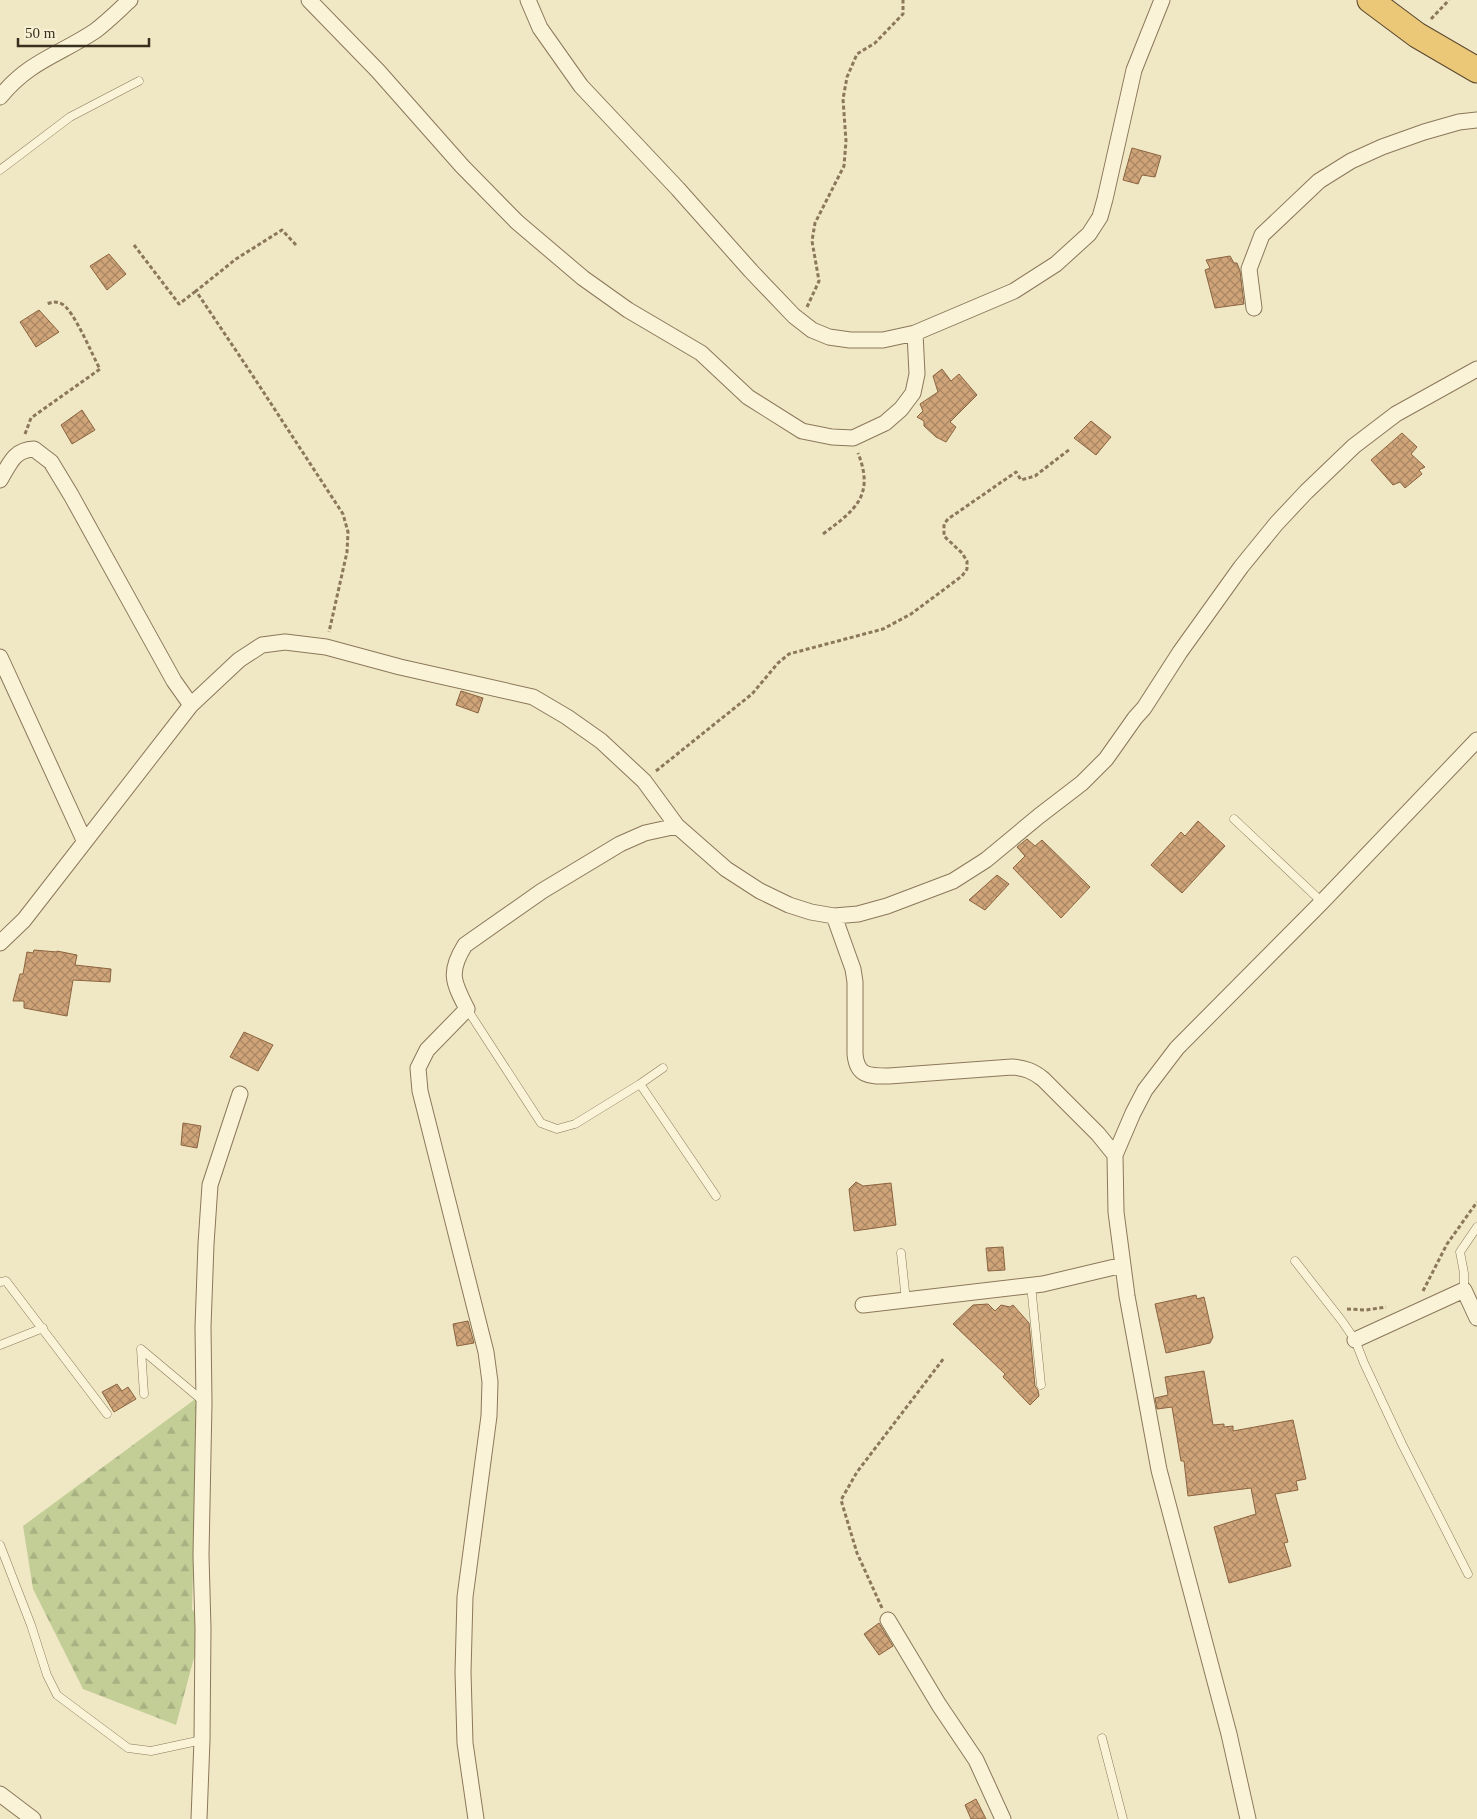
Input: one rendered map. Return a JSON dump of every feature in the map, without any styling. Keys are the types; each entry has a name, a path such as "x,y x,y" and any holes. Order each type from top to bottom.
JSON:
{"highway":[{"path":"1370,0 1417,35 1477,70"}],"street":[{"path":"0,97 21,75 44,59 94,31 130,0"},
{"path":"309,0 378,72 462,166 517,222 583,278 628,310 701,353 748,397 802,431 832,437 853,438 885,423 901,410 913,394 917,374 915,333"},
{"path":"528,0 540,28 581,86 678,189 751,271 801,322 812,330 829,337 850,340 883,340 915,333 1014,291 1056,264 1089,234 1100,217 1105,199 1134,70 1162,0"},
{"path":"1254,308 1248,269 1262,235 1319,180 1351,161 1382,147 1459,122 1477,120"},
{"path":"0,943 24,920 84,840 191,705 239,660 262,645 285,642 326,647 400,667 533,697 567,716 601,741 644,781 677,826 726,869 760,891 788,905 834,916 858,914 887,906 953,881 986,860 1038,816 1082,783 1106,759 1144,708 1180,652 1241,567 1276,524 1306,492 1354,446 1396,414 1477,369"},
{"path":"0,480 15,456 24,450 34,449 50,462 71,495 174,681 191,705"},
{"path":"0,657 84,840"},
{"path":"1248,1819 1229,1734 1159,1470 1122,1265 1116,1212 1115,1155 1145,1090 1177,1048 1322,902 1477,740"},
{"path":"476,1819 465,1742 463,1672 464,1597 489,1416 490,1382 486,1352 420,1091 418,1068 427,1050 467,1009 455,985 454,970 458,956 465,945 542,891 620,844 645,833 677,826"},
{"path":"834,916 844,940 854,975 855,1054 856,1064 860,1070 866,1074 882,1076 1012,1067 1034,1071 1098,1134 1115,1155"},
{"path":"199,1819 203,1630 201,1555 204,1403 202,1327 206,1244 210,1186 240,1094"},
{"path":"863,1305 1031,1285 1122,1265"},
{"path":"1355,1340 1464,1290 1477,1318"},
{"path":"888,1620 939,1704 976,1760 1004,1819"},
{"path":"0,1794 33,1819"}],"lane":[{"path":"0,170 70,117 139,81"},
{"path":"1234,818 1322,902"},
{"path":"467,1009 541,1123 557,1129 575,1124 663,1068"},
{"path":"640,1084 716,1196"},
{"path":"1464,1290 1464,1274 1460,1252 1477,1227"},
{"path":"902,1253 906,1300"},
{"path":"1295,1261 1355,1340 1398,1435 1468,1574"},
{"path":"0,1282 6,1280 107,1414"},
{"path":"1031,1285 1041,1385"},
{"path":"0,1345 43,1328"},
{"path":"144,1394 141,1349 204,1403"},
{"path":"0,1545 31,1625 47,1675 57,1695 128,1748 151,1751 202,1740"},
{"path":"1102,1738 1123,1819"}],"path":[{"path":"801,322 819,281 812,241 815,223 844,166 846,140 843,99 847,77 857,54 875,43 903,14 903,0"},
{"path":"1417,35 1449,0"},
{"path":"134,245 179,304 236,259 282,230 296,245"},
{"path":"196,291 252,373 343,514 348,532 347,552 326,647"},
{"path":"24,450 25,432 32,418 100,369 72,314 62,304 54,302 46,304"},
{"path":"823,534 844,518 862,498 866,479 853,438"},
{"path":"644,781 752,694 778,663 789,654 883,629 911,614 962,576 967,569 967,561 962,553 944,536 944,524 948,519 1016,472 1021,480 1035,476 1070,449"},
{"path":"1418,1294 1425,1290 1433,1269 1447,1244 1477,1202"},
{"path":"1332,1308 1366,1310 1390,1306"},
{"path":"888,1620 857,1553 841,1500 857,1472 944,1358"}],"green space":[{"path":"198,1397 192,1609 203,1624 176,1725 83,1689 33,1589 23,1526"}],"building":[{"path":"1132,148 1161,156 1155,177 1142,175 1138,184 1123,180"},
{"path":"109,254 126,274 107,290 90,266"},
{"path":"1230,256 1234,263 1237,263 1240,271 1244,304 1215,308 1205,270 1210,268 1206,260"},
{"path":"39,310 59,332 36,347 20,322"},
{"path":"942,369 951,381 959,374 977,395 950,422 956,427 946,442 936,437 924,426 924,421 917,417 923,411 920,404 938,392 933,376"},
{"path":"82,410 95,430 72,444 61,425"},
{"path":"1091,421 1111,437 1096,455 1074,438"},
{"path":"1402,433 1417,447 1411,454 1425,467 1419,470 1422,474 1405,488 1400,482 1393,485 1371,460"},
{"path":"461,691 483,698 478,713 456,705"},
{"path":"1198,821 1225,846 1182,893 1151,865 1181,832 1185,836"},
{"path":"1027,839 1035,846 1042,840 1090,887 1061,918 1013,868 1025,856 1017,847"},
{"path":"997,875 1009,884 985,910 969,900"},
{"path":"34,950 57,951 77,955 75,965 111,969 110,982 73,980 67,1016 24,1008 24,1001 13,1001 20,974 23,974 27,952 33,953"},
{"path":"244,1032 273,1045 258,1071 230,1057"},
{"path":"183,1123 201,1126 197,1148 181,1145"},
{"path":"856,1182 863,1186 891,1183 896,1225 854,1231 849,1189"},
{"path":"1003,1247 1005,1270 988,1271 986,1248"},
{"path":"1196,1295 1197,1299 1204,1297 1213,1337 1210,1343 1166,1353 1155,1304"},
{"path":"988,1304 995,1311 1001,1305 1010,1307 1013,1305 1029,1323 1035,1386 1039,1396 1030,1405 1003,1377 1005,1374 953,1324 973,1305"},
{"path":"468,1321 474,1343 457,1346 453,1324"},
{"path":"1204,1371 1213,1425 1224,1424 1224,1427 1233,1426 1233,1431 1293,1420 1306,1479 1296,1481 1298,1490 1275,1494 1288,1542 1284,1543 1291,1566 1229,1583 1214,1527 1256,1514 1251,1488 1188,1496 1184,1461 1181,1461 1172,1407 1157,1409 1155,1398 1168,1395 1165,1377"},
{"path":"117,1384 122,1391 128,1387 136,1399 114,1412 102,1392"},
{"path":"879,1623 893,1646 879,1655 864,1634"},
{"path":"976,1799 986,1819 971,1819 965,1805"}]}
